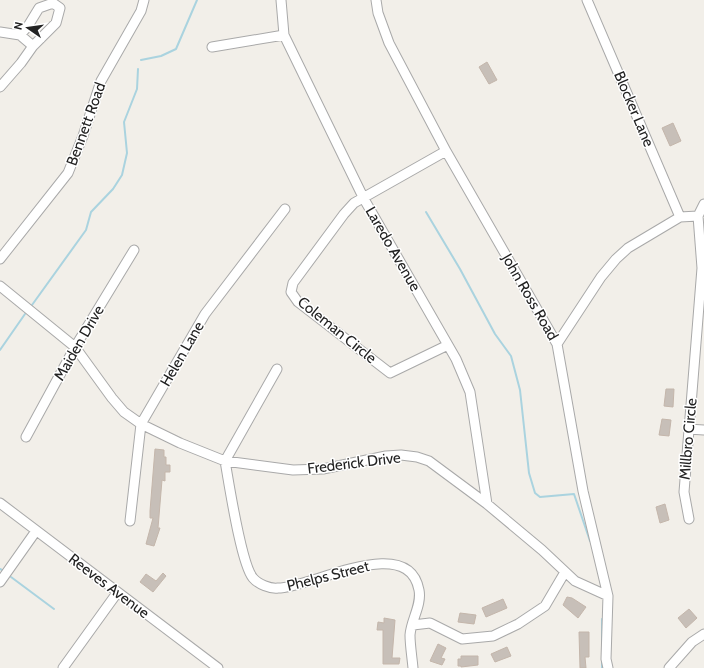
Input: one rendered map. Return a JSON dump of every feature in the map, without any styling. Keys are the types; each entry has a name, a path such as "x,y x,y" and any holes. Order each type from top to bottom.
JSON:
{"street":[{"name":"Bennett Road","path":"0,259 68,172 83,136 101,81 141,11 144,0"},
{"name":"Laredo Avenue","path":"281,0 284,35 364,199 456,359 470,392 487,504"},
{"name":"John Ross Road","path":"376,0 378,13 389,43 446,151 557,344 583,491 608,596 606,659 608,668"},
{"name":"Blocker Lane","path":"587,0 680,217"},
{"path":"0,87 22,63 33,46 56,23 60,8 53,3 39,8 28,26 20,35"},
{"path":"0,32 20,35 33,46"},
{"path":"212,47 284,35"},
{"name":"Coleman Circle","path":"446,151 364,199 354,203 344,214 293,283 291,292 298,302 390,373 448,345"},
{"path":"557,344 601,277 616,259 628,248 680,217 701,218 704,204"},
{"name":"Helen Lane","path":"130,521 141,424 205,314 285,209"},
{"name":"Millbro Circle","path":"689,519 684,492 702,268 701,218"},
{"name":"Maiden Drive","path":"26,438 75,347 134,250"},
{"name":"Frederick Drive","path":"0,286 75,347 112,398 124,412 141,424 180,443 225,460 293,470 323,469 386,456 401,455 417,457 428,461 487,504 575,580 608,596"},
{"path":"225,460 277,369"},
{"path":"688,429 704,430"},
{"name":"Phelps Street","path":"225,460 244,558 253,578 262,584 276,589 292,587 354,567 389,563 405,568 415,579 419,591 410,634 413,668"},
{"name":"Reeves Avenue","path":"0,503 218,668"},
{"path":"0,582 36,531"},
{"path":"413,625 430,623 462,639 493,636 518,624 545,606 565,572"},
{"path":"63,668 117,593"},
{"path":"669,668 692,642 704,634"}],"building":[{"path":"487,62 497,80 489,84 479,67"},
{"path":"673,123 681,141 670,146 662,128"},
{"path":"666,389 674,389 673,407 664,406"},
{"path":"662,419 671,420 669,436 659,435"},
{"path":"155,449 164,450 166,465 170,465 170,472 165,472 165,481 162,480 158,528 160,528 154,546 146,544 153,518 150,518 150,511"},
{"path":"665,504 669,520 660,523 656,507"},
{"path":"163,573 166,576 153,592 140,582 146,574 156,581"},
{"path":"567,597 572,598 586,607 578,618 563,605"},
{"path":"503,599 507,608 486,617 482,608"},
{"path":"689,609 697,618 686,628 678,618"},
{"path":"460,613 476,615 474,624 458,622"},
{"path":"384,618 395,620 392,658 400,658 399,664 383,664 383,630 377,630 378,622 384,623"},
{"path":"579,632 589,632 589,657 585,657 586,668 580,668"},
{"path":"438,644 446,648 441,658 445,659 442,665 430,661"},
{"path":"507,647 511,656 495,662 491,654"},
{"path":"461,656 478,656 478,665 458,666 458,659 461,659"}],"waterway":[{"path":"141,60 161,56 176,49 197,0"},
{"path":"32,305 86,230 91,212 113,189 122,175 127,153 124,122 137,89 138,69"},
{"path":"426,212 460,269 495,334 511,356 520,390 529,473 535,493 540,497 574,494 590,541"},
{"path":"0,350 25,314"},
{"path":"11,577 54,609"},
{"path":"602,619 602,668"}]}
